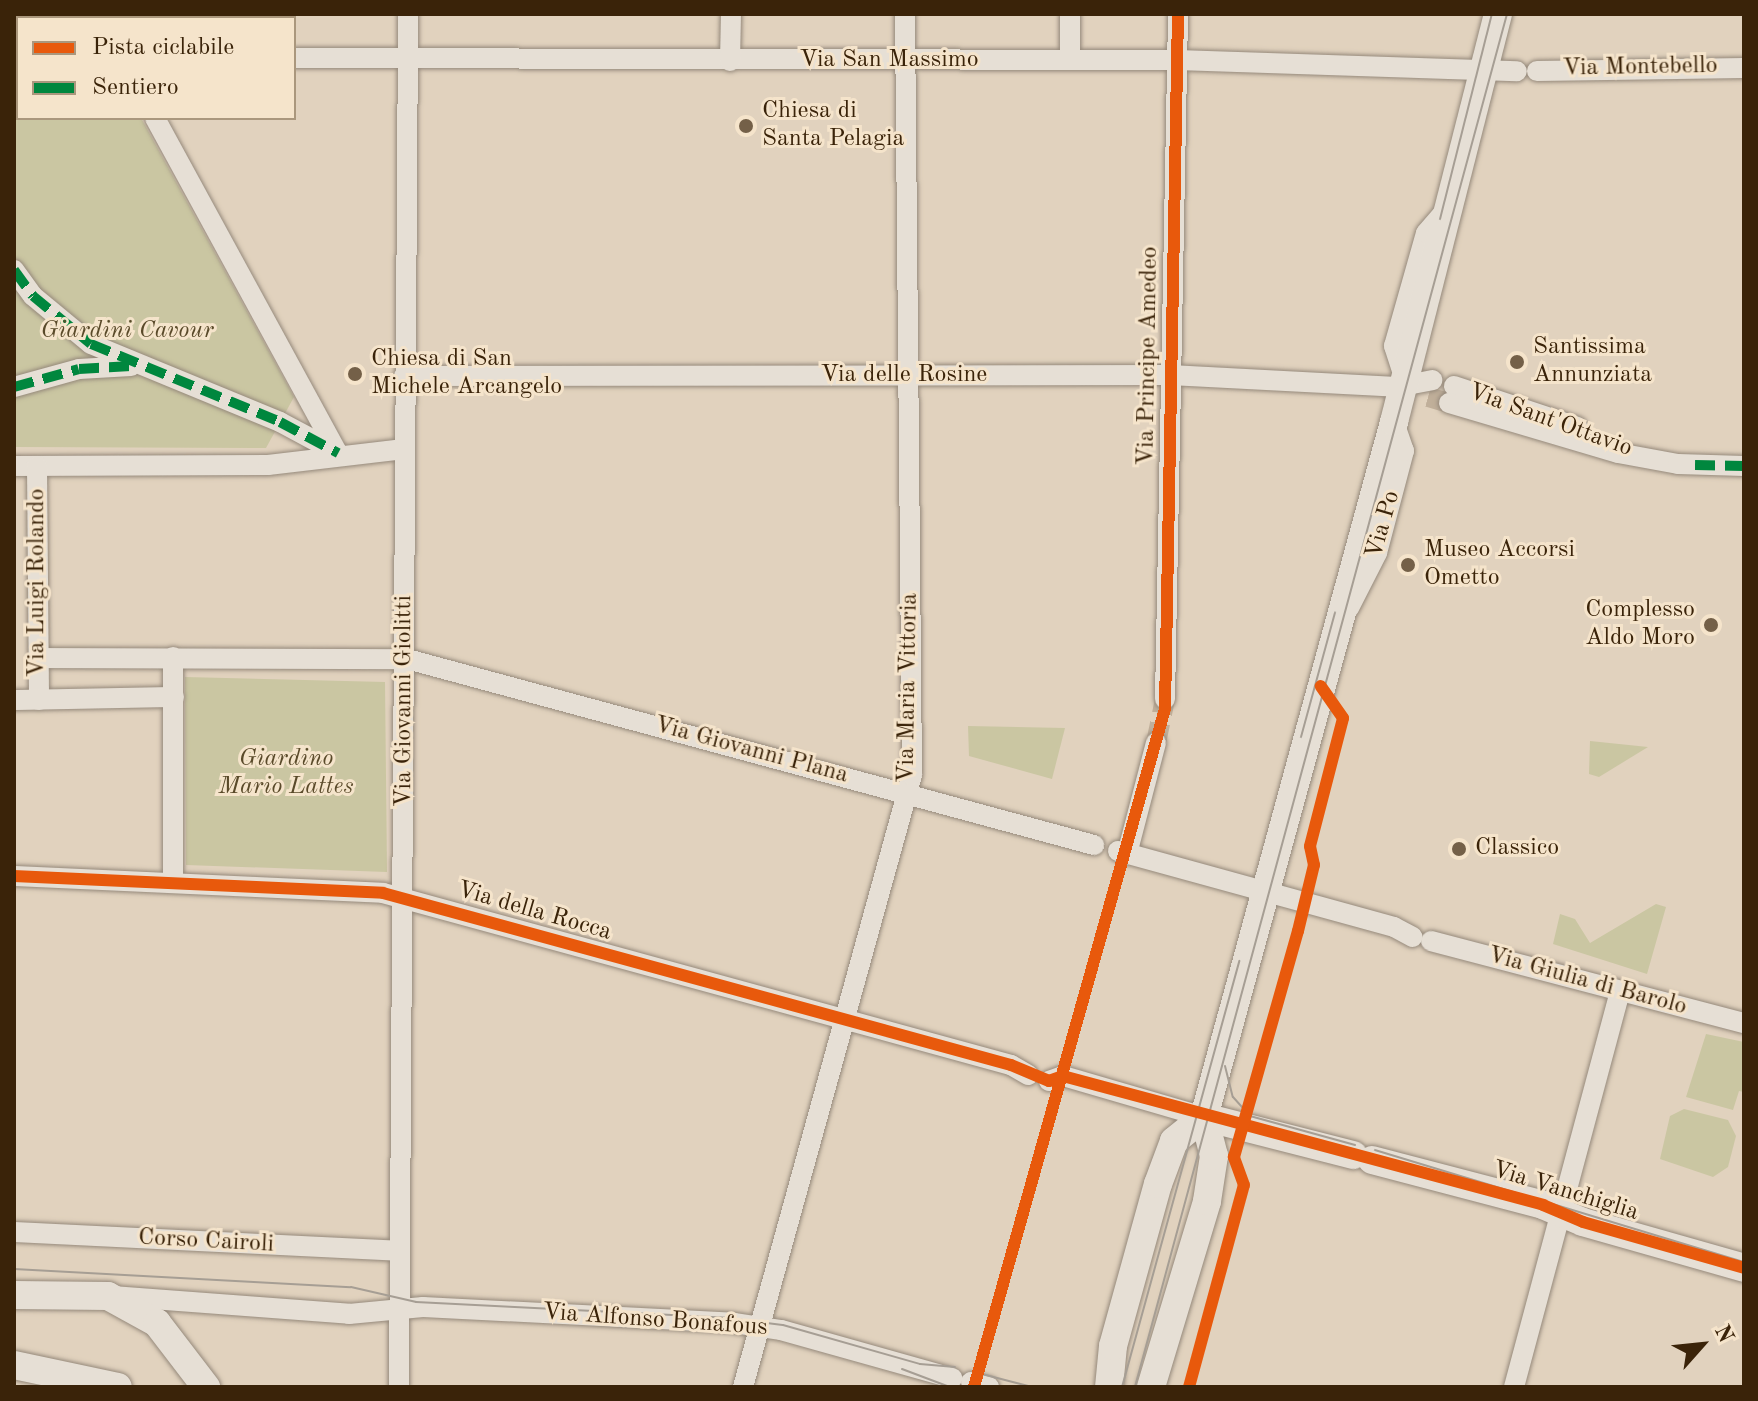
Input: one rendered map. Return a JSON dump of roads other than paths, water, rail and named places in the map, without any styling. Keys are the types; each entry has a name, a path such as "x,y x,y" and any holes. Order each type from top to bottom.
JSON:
{"street":[{"name":"Via Giovanni Giolitti","path":"399,1387 407,659 404,376 408,14"},
{"path":"730,61 731,14"},
{"name":"Via Maria Vittoria","path":"743,1387 912,775 905,14"},
{"path":"1070,14 1070,60"},
{"name":"Via Principe Amedeo","path":"1165,699 1178,14"},
{"name":"Via Po","path":"1204,1117 1394,422 1417,386 1448,208 1498,14"},
{"name":"Via San Massimo","path":"296,58 1177,60 1484,68"},
{"name":"Via Montebello","path":"1484,68 1527,71 1570,66 1744,68"},
{"path":"156,120 338,453"},
{"path":"14,270 63,324 135,366 280,422 338,453"},
{"path":"14,387 79,369 135,366"},
{"name":"Via delle Rosine","path":"404,376 1170,375 1417,386"},
{"name":"Via Sant'Ottavio","path":"1451,395 1619,441 1647,455 1695,465 1744,466"},
{"path":"14,466 259,465 338,453 404,449"},
{"name":"Via Luigi Rolando","path":"37,466 39,700"},
{"path":"173,657 173,882"},
{"name":"Via Giovanni Plana","path":"39,658 407,659 1094,845"},
{"path":"14,700 174,697"},
{"name":"Via Giulia di Barolo","path":"1156,743 1122,853 1744,1023"},
{"name":"Via della Rocca","path":"14,876 173,882 405,898 1011,1065 1028,1075"},
{"path":"1514,1387 1620,991"},
{"path":"1056,1078 1204,1117"},
{"path":"1109,1387 1113,1346 1158,1184 1174,1141 1204,1117"},
{"path":"1151,1387 1207,1201 1214,1156 1204,1117"},
{"name":"Via Vanchiglia","path":"1204,1117 1562,1213 1744,1268"},
{"name":"Corso Cairoli","path":"14,1232 399,1251"},
{"path":"14,1295 108,1296 349,1314 399,1307"},
{"path":"108,1296 157,1323 206,1387"},
{"name":"Via Alfonso Bonafous","path":"399,1307 759,1327 972,1382"},
{"path":"14,1365 118,1387"},
{"path":"14,1381 34,1387"}],"tunnel":[{"path":"1428,397 1449,403"},
{"path":"1156,743 1165,699"}],"tram line":[{"path":"1440,219 1492,14"},
{"path":"1135,1387 1507,14"},
{"path":"1301,737 1335,613"},
{"path":"1122,1387 1239,961"},
{"path":"1225,1066 1233,1097 1250,1116 1355,1145"},
{"path":"1375,1150 1744,1262"},
{"path":"14,1269 351,1287 416,1302 727,1318 783,1325 920,1364 955,1367"},
{"path":"902,1369 950,1387"},
{"path":"974,1372 1032,1387"}],"place":[{"name":"Chiesa di Santa Pelagia","path":"746,126"},
{"name":"Santissima Annunziata","path":"1517,362"},
{"name":"Chiesa di San Michele Arcangelo","path":"355,374"},
{"name":"Museo Accorsi Ometto","path":"1408,565"},
{"name":"Complesso Aldo Moro","path":"1711,625"},
{"name":"Classico","path":"1459,849"}],"park label":[{"name":"Giardini Cavour","path":"127,332"},
{"name":"Giardino Mario Lattes","path":"286,774"}]}
